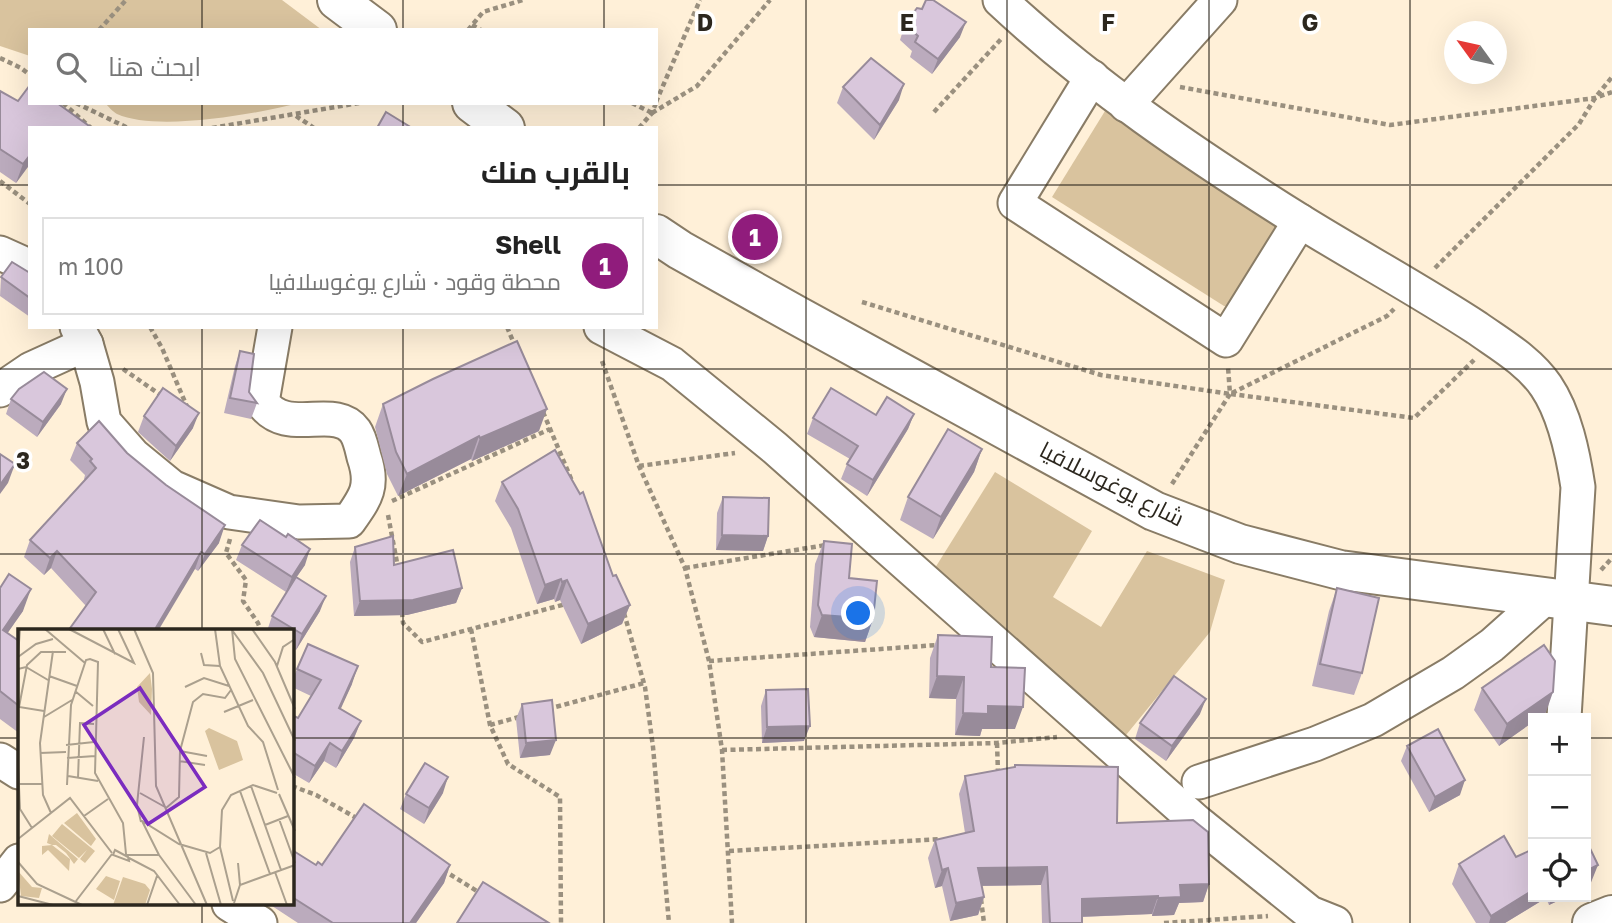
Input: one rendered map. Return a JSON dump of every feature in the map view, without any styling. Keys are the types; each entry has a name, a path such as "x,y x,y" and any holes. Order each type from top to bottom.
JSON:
{"main road":[{"path":"337,0 374,28"},
{"path":"475,105 502,126"},
{"name":"شارع يوغوسلافيا","path":"658,235 773,302 1154,511 1240,544 1340,570 1612,606"},
{"path":"1592,923 1612,915"}],"street":[{"path":"1137,94 1220,0"},
{"path":"1019,6 1092,77 1137,94 1300,220 1512,352 1546,386 1558,410 1573,458 1578,487 1559,600 1567,655 1564,713"},
{"path":"1092,77 1015,203 1226,340 1300,220"},
{"path":"0,253 28,268"},
{"path":"0,390 81,335 97,382 104,422 133,455 172,487 195,499 238,513 299,522 349,521 365,499 370,475 356,432 349,425 338,421 282,419 269,412 262,402 275,329"},
{"path":"600,340 671,364 775,448 1197,822 1323,918"},
{"path":"1199,782 1315,744 1373,720 1453,673 1559,600"},
{"path":"0,760 18,771"},
{"path":"0,885 18,862"},
{"path":"232,906 260,923"}],"path":[{"path":"101,28 126,0"},
{"path":"470,27 483,12 523,0"},
{"path":"658,97 700,0"},
{"path":"641,126 652,113 696,86 771,0"},
{"path":"934,112 1019,6"},
{"path":"0,58 28,74"},
{"path":"1154,511 1230,394 1387,316 1579,124 1595,97 1612,77"},
{"path":"1137,94 1390,125 1595,97 1612,92"},
{"path":"65,105 90,126"},
{"path":"80,105 124,126"},
{"path":"226,126 349,105"},
{"path":"636,105 652,113"},
{"path":"652,113 655,105"},
{"path":"295,116 311,126"},
{"path":"0,181 28,202"},
{"path":"862,302 1101,376 1414,418 1495,340"},
{"path":"151,329 191,417 181,409"},
{"path":"508,329 517,352"},
{"path":"81,335 170,402"},
{"path":"600,340 639,466 685,568 709,661 722,750 732,923"},
{"path":"538,400 576,491"},
{"path":"398,577 387,504 550,429"},
{"path":"639,466 775,448"},
{"path":"238,513 226,553 246,580 243,601 260,629"},
{"path":"685,568 874,537"},
{"path":"401,600 403,623 422,642 578,601"},
{"path":"622,604 644,683 653,747 669,923"},
{"path":"471,629 489,725 508,764 560,797 561,923"},
{"path":"709,661 939,645"},
{"path":"541,711 644,683"},
{"path":"489,725 528,715"},
{"path":"722,750 997,743 1096,733"},
{"path":"997,743 998,783"},
{"path":"294,787 316,795 367,824"},
{"path":"729,851 948,839"},
{"path":"437,866 483,895"},
{"path":"980,886 984,923"},
{"path":"1164,923 1323,918"}],"shaded area":[{"path":"0,0 282,0 319,28 28,28 28,55 0,46"},
{"path":"107,105 290,105 233,116 181,121 135,119 112,110"},
{"path":"1105,111 1286,233 1237,308 1224,306 1052,197"},
{"path":"995,472 1092,531 1053,597 1101,627 1147,551 1225,580 1210,632 1122,740 935,568"}],"building":[{"path":"926,0 933,0 966,22 938,59 915,42 918,36 905,24 917,8 922,9"},
{"path":"871,58 904,84 880,125 843,87"},
{"path":"28,88 28,105 60,105 89,126 28,126 28,158 23,164 0,149 0,91 18,101"},
{"path":"386,112 409,126 378,126"},
{"path":"12,262 28,272 28,297 1,277"},
{"path":"517,341 547,409 480,438 479,436 407,474 396,452 383,404"},
{"path":"240,351 254,354 249,392 257,403 230,398"},
{"path":"44,372 67,389 43,422 11,399 19,389"},
{"path":"163,388 199,413 176,446 144,416"},
{"path":"831,388 876,415 887,397 914,414 873,480 847,464 858,446 813,418"},
{"path":"99,421 127,453 166,485 225,525 205,554 201,552 155,629 69,629 96,592 57,551 50,558 30,540 96,468 90,461 92,459 77,443"},
{"path":"948,429 982,449 941,517 908,497"},
{"path":"555,450 580,494 583,492 613,576 616,575 630,605 588,624 567,580 562,582 561,579 545,585 518,509 502,482"},
{"path":"0,454 15,464 0,485"},
{"path":"723,497 769,498 768,536 722,535"},
{"path":"260,520 310,549 292,577 242,545"},
{"path":"393,536 394,565 453,550 462,588 413,600 360,601 355,547"},
{"path":"824,541 852,544 849,578 877,581 873,619 822,615 818,605"},
{"path":"9,574 31,589 3,630 18,640 18,705 0,691 0,588"},
{"path":"296,577 326,596 302,634 272,616"},
{"path":"1337,588 1379,598 1362,673 1320,664"},
{"path":"938,635 992,637 991,667 1025,668 1023,707 988,706 988,714 963,713 964,677 937,676"},
{"path":"308,644 358,666 339,708 361,721 342,751 330,743 315,766 294,753 294,716 298,718 321,680 297,669"},
{"path":"1544,645 1555,661 1553,692 1507,724 1482,688"},
{"path":"1174,676 1206,699 1172,746 1140,723"},
{"path":"808,689 810,726 767,727 766,690"},
{"path":"552,700 556,740 526,743 522,704"},
{"path":"1438,729 1465,780 1435,797 1407,746"},
{"path":"425,763 448,777 429,808 406,794"},
{"path":"1015,765 1118,767 1117,823 1193,820 1208,832 1209,884 1180,885 1181,897 1082,899 1082,923 1050,923 1047,867 978,868 984,897 956,903 948,868 942,870 935,840 974,831 965,776"},
{"path":"364,804 450,865 410,923 333,923 294,898 294,851 316,865 318,862 322,865"},
{"path":"1504,836 1516,857 1528,851 1528,893 1491,916 1459,864"},
{"path":"1591,850 1598,865 1591,868"},
{"path":"483,882 549,923 457,923"}],"place":[{"name":"Shell","path":"755,237"}]}
